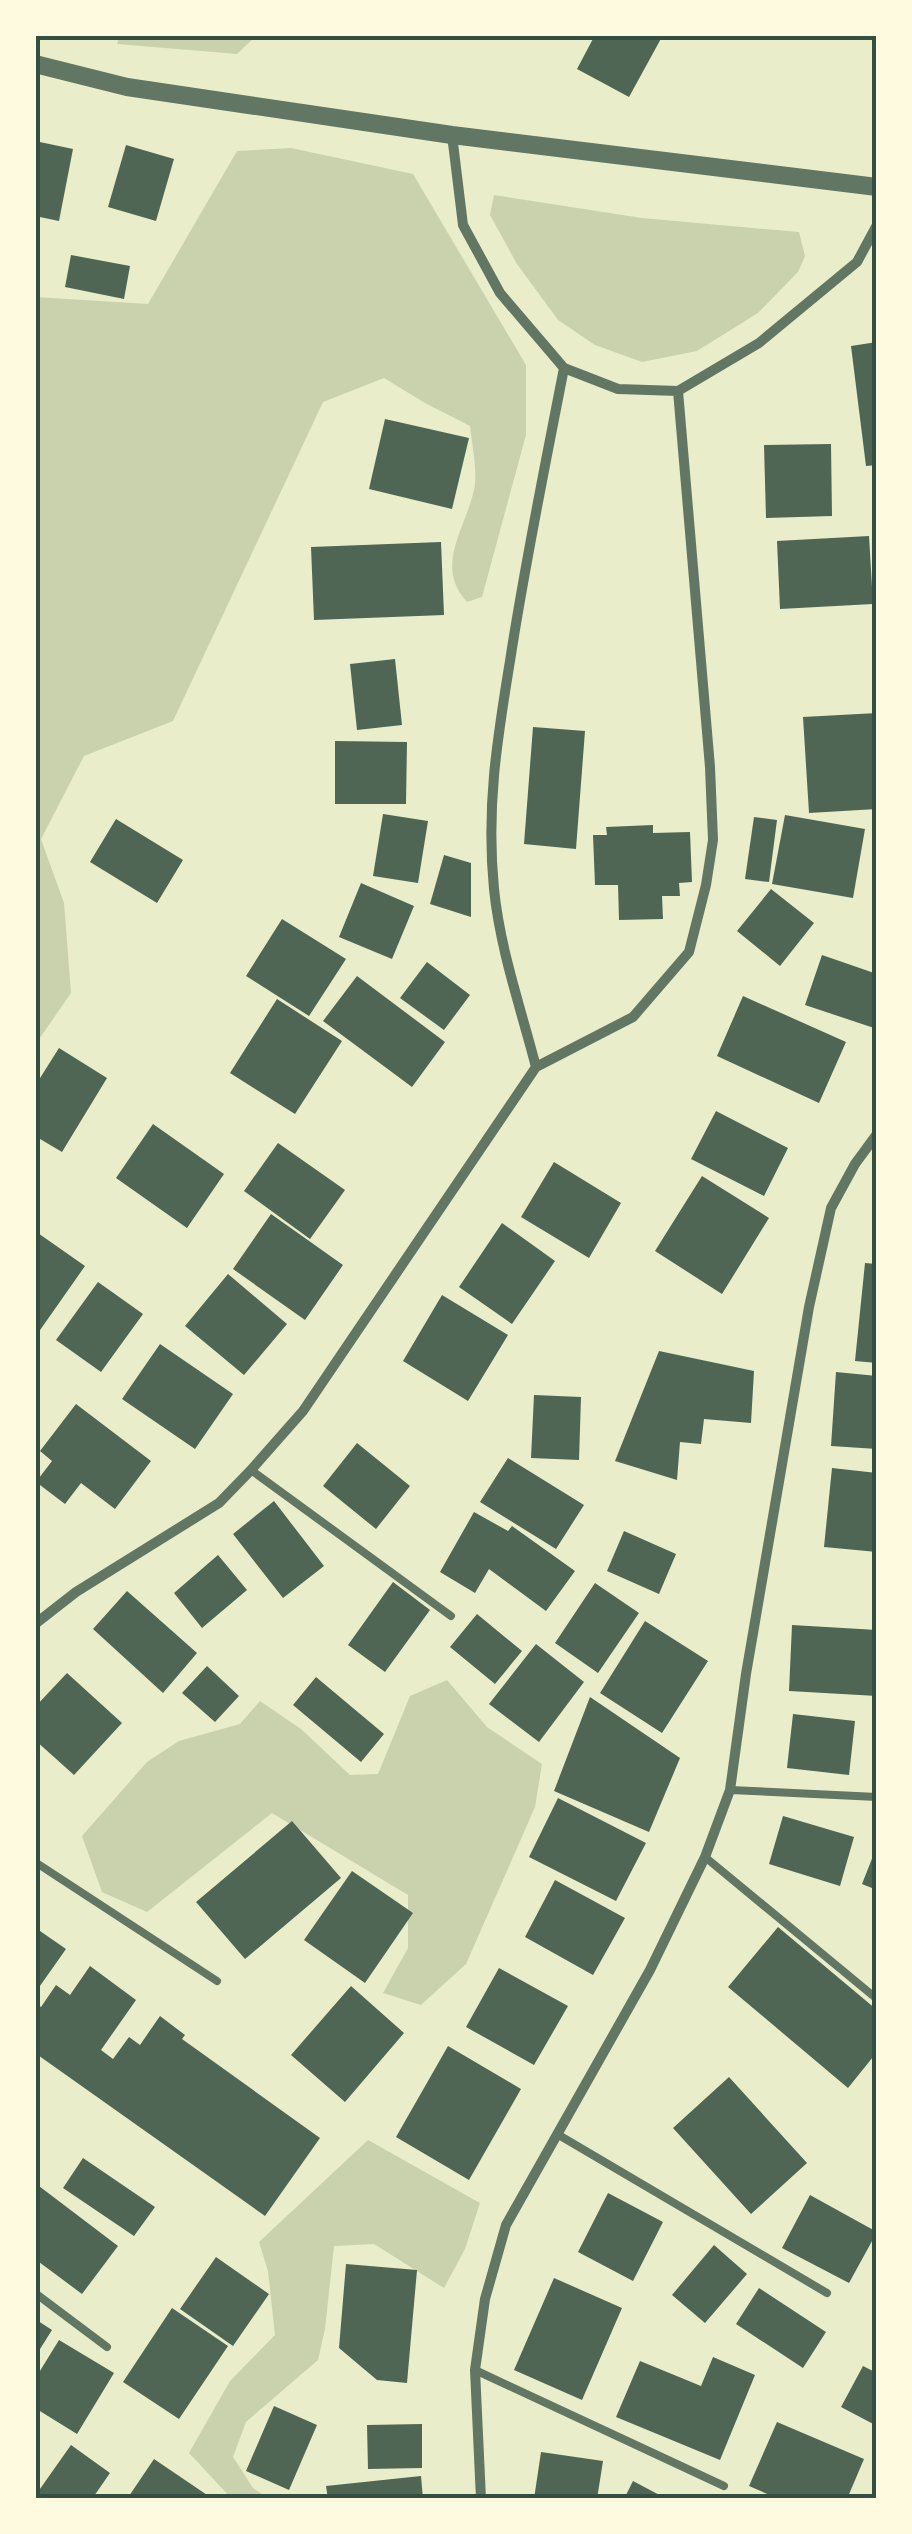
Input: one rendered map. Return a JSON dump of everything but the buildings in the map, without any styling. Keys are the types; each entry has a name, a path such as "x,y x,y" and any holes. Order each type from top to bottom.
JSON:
{"street":[{"path":"35,64 127,87 452,136 877,187"},
{"path":"452,136 463,225 500,293 564,368 618,389 678,392 759,343 857,262 877,225"},
{"path":"536,1067 494,892 493,774 528,545 564,368"},
{"path":"35,1624 76,1592 218,1503 251,1470 303,1411 536,1067 633,1018 689,952 713,840 678,392"},
{"path":"481,2499 475,2370 484,2299 506,2226 650,1970 705,1857 730,1790 809,1307 832,1208 855,1164 877,1134"}],"lane":[{"path":"251,1470 451,1616"},
{"path":"730,1790 877,1797"},
{"path":"705,1857 877,2000"},
{"path":"35,1862 217,1981"},
{"path":"557,2134 827,2293"},
{"path":"35,2292 107,2346"},
{"path":"475,2370 724,2486"}],"green space":[{"path":"120,35 257,35 237,54 117,44"},
{"path":"291,148 413,174 526,365 526,435 482,597 467,602 457,588 452,561 475,483 470,426 384,378 323,402 173,721 84,756 41,839 64,903 71,993 35,1045 35,297 148,304 237,151"},
{"path":"494,195 642,218 799,232 805,256 798,272 758,313 697,351 642,362 595,345 558,320 517,264 490,215"},
{"path":"447,1680 487,1727 542,1764 535,1807 466,1964 421,2005 383,1993 408,1948 408,1895 272,1813 147,1912 102,1892 82,1836 147,1762 179,1741 240,1724 260,1701 301,1729 350,1775 378,1774 410,1696"},
{"path":"368,2140 480,2203 465,2249 444,2288 374,2244 334,2246 318,2360 246,2422 233,2457 253,2488 270,2499 232,2499 189,2453 230,2381 275,2335 268,2271 259,2242"}]}
